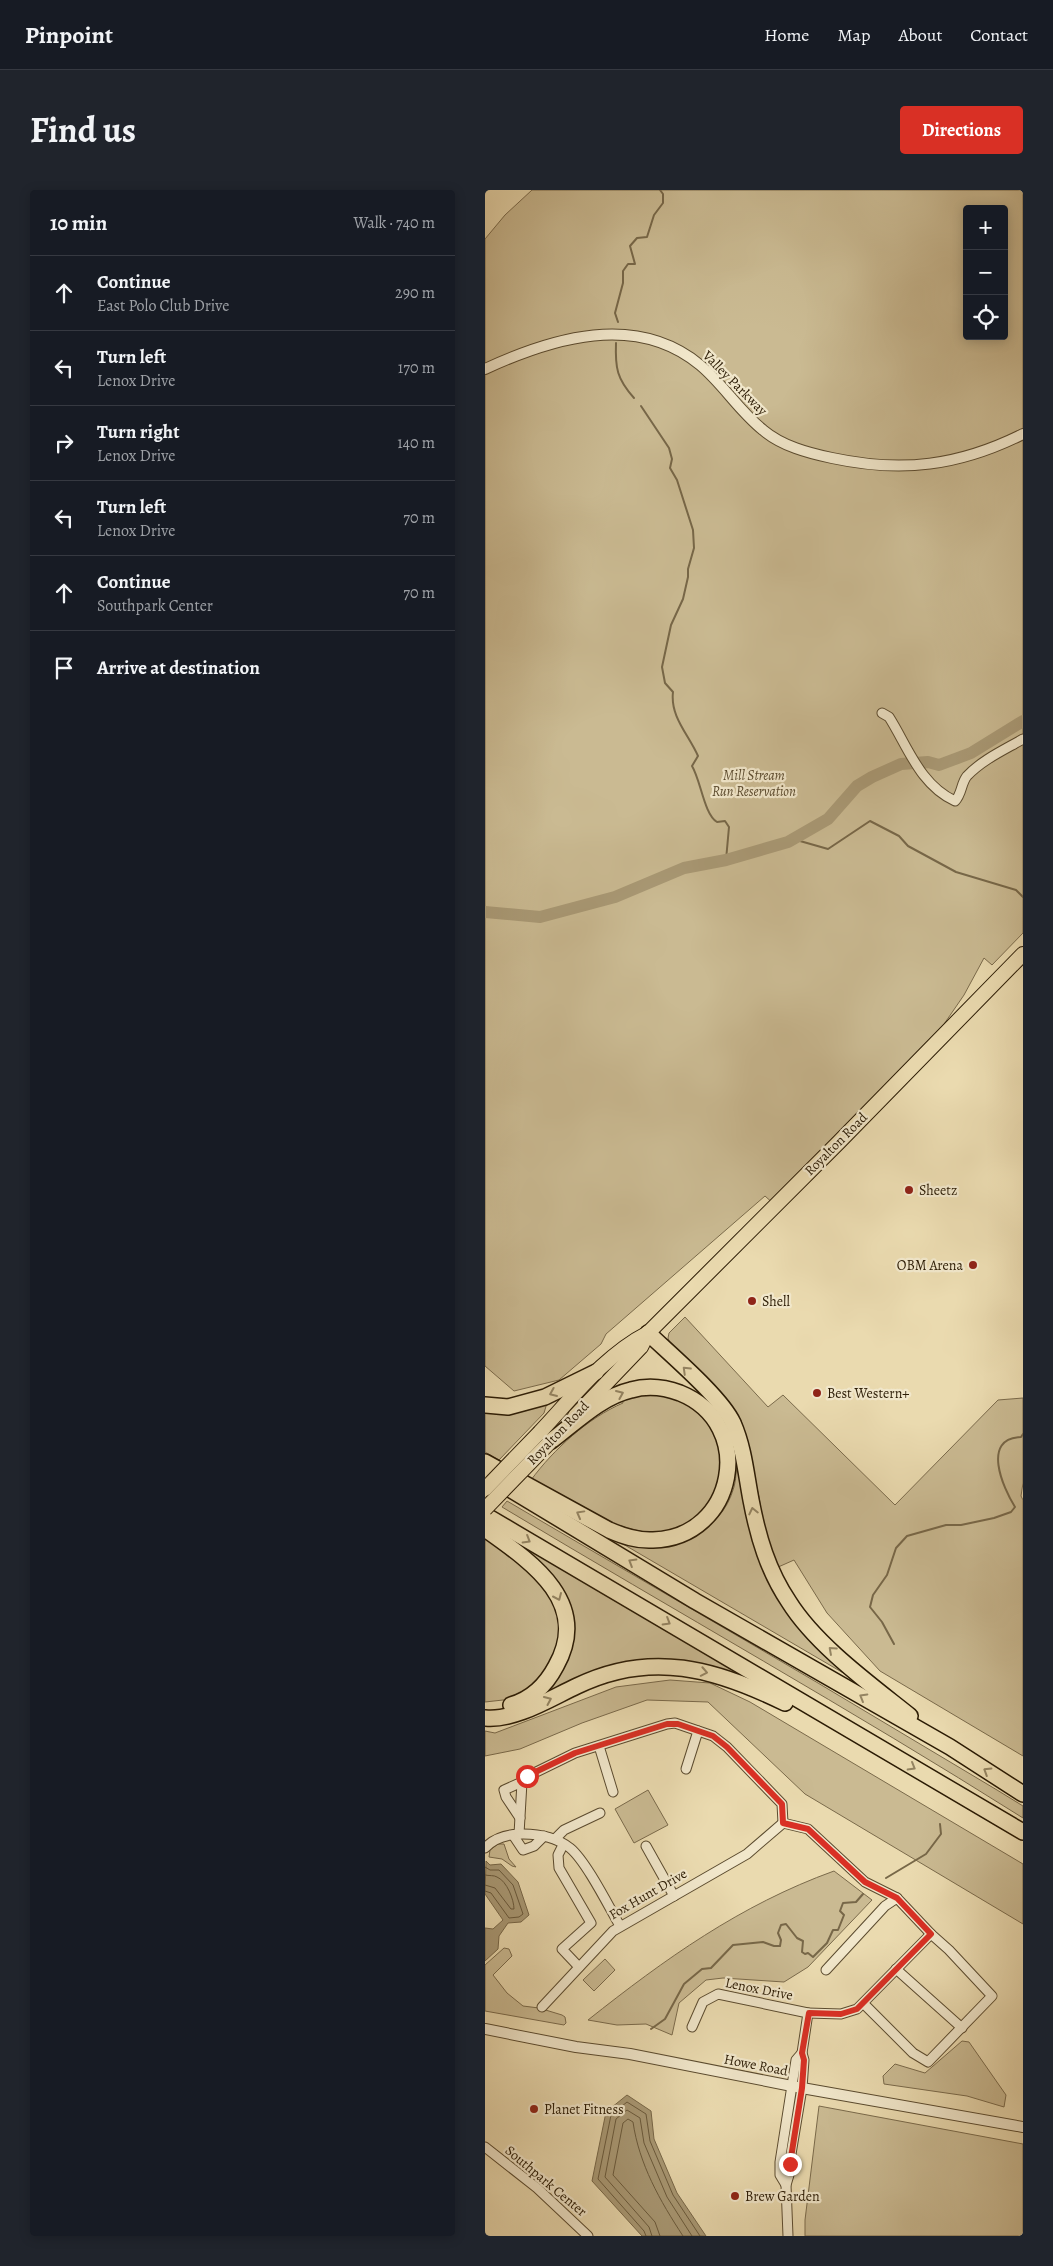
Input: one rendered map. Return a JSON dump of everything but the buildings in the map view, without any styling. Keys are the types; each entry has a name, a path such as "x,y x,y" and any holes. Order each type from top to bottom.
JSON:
{"highway":[{"path":"648,1333 719,1404 732,1421 744,1456 751,1499 765,1556 789,1603 814,1634 831,1650 874,1688 950,1747"},
{"path":"485,1405 508,1407 545,1397 597,1372"},
{"path":"485,1462 609,1530 629,1538 652,1540 681,1534 704,1521 719,1501 728,1476 727,1450 715,1420 695,1401 660,1387 644,1387 629,1390 609,1399 546,1436"},
{"path":"485,1474 695,1601 950,1747 1023,1794"},
{"path":"485,1515 1023,1832"},
{"path":"485,1529 514,1549 546,1577 562,1604 566,1619 566,1635 560,1659 544,1685 517,1703 485,1708"},
{"path":"485,1718 493,1718 524,1710 595,1678 646,1666 669,1666 711,1673 749,1685 881,1750"}],"main road":[{"name":"Royalton Road","path":"485,1509 597,1372 631,1342 648,1333 1023,954"},
{"name":"Royalton Road","path":"485,1489 546,1436 641,1347 648,1333"}],"street":[{"name":"Valley Parkway","path":"485,369 535,349 565,340 607,334 626,334 661,342 690,358 715,379 764,431 810,454 877,465 923,465 973,456 1023,434"},
{"path":"882,713 889,717 918,769 927,781 955,800 959,796 965,778 977,766 1023,739"},
{"path":"520,1818 506,1797 505,1790 522,1782 530,1774 575,1753 672,1723 713,1736 727,1747 781,1803 783,1823 805,1827 865,1882 897,1898 992,1996 927,2062 913,2053 863,2003"},
{"path":"685,1769 698,1731"},
{"path":"599,1746 613,1792"},
{"path":"522,1782 520,1818 516,1835 523,1850 534,1846 544,1836"},
{"path":"555,1839 565,1830 600,1813"},
{"name":"Fox Hunt Drive","path":"542,2006 609,1933 747,1854 783,1823"},
{"path":"485,1848 492,1841 516,1835 535,1834 555,1839 570,1848 580,1861 620,1926"},
{"path":"563,1845 558,1855 559,1868 591,1923 562,1949 579,1967"},
{"path":"646,1846 674,1896"},
{"path":"826,1970 885,1906 897,1898"},
{"name":"Lenox Drive","path":"692,2027 703,2002 718,1994 809,2013 841,2014 857,2009 931,1934"},
{"path":"896,1969 962,2028"},
{"name":"Lenox Drive","path":"797,2087 796,2060 802,2053 809,2013"},
{"name":"Howe Road","path":"485,2029 576,2047 631,2054 797,2087 1023,2127"},
{"path":"788,2236 786,2185 780,2176 780,2162 797,2087"},
{"name":"Southpark Center","path":"485,2147 537,2188 588,2236"}],"green space":[{"name":"Mill Stream Run Reservation","path":"532,190 1023,190 1023,933 992,965 984,958 964,995 942,1027 775,1205 765,1196 606,1334 601,1344 559,1380 514,1391 485,1366 485,239 505,215"},
{"path":"685,1317 768,1407 783,1395 895,1505 998,1400 1023,1398 1023,1483 1021,1496 1023,1500 1023,1756 880,1671 827,1613 794,1560 776,1568 766,1544 759,1497 741,1420 721,1394 671,1346 668,1338 669,1333"},
{"path":"647,1394 670,1396 695,1409 711,1428 719,1451 720,1475 712,1497 698,1516 677,1529 649,1532 634,1530 619,1526 588,1512 531,1480 561,1446 597,1417 623,1403 622,1399"},
{"path":"547,1403 544,1413 499,1460 485,1452 485,1411"},
{"path":"737,1452 769,1573 869,1688 623,1544 658,1546 675,1543 691,1538 705,1529 718,1518 727,1504 735,1483"},
{"path":"507,1501 997,1790 1023,1806 1023,1818 829,1700 502,1507"},
{"path":"485,1531 537,1572 556,1600 562,1644 541,1682 512,1699 485,1702"},
{"path":"517,1542 749,1677 747,1680 647,1662 536,1702 564,1667 570,1647 570,1618 516,1544"},
{"path":"670,1680 710,1683 750,1702 1023,1864 1023,1924 805,1794 708,1702 647,1700 582,1723 520,1749 485,1756 485,1731 495,1733 616,1687"},
{"path":"648,1790 668,1825 634,1843 615,1809"},
{"path":"498,1844 504,1844 509,1859 516,1867 502,1859 489,1857 490,1850"},
{"path":"834,1871 872,1900 808,1967 784,1982 723,1978 706,1980 679,2003 672,2035 646,2024 617,2025 588,2020 646,1976 705,1935 767,1900"},
{"path":"504,1948 509,1949 512,1956 493,1975 507,1993 523,2006 539,2008 562,2015 565,2017 566,2023 564,2025 485,2011 485,1965"},
{"path":"605,1959 615,1970 594,1991 583,1980"},
{"path":"962,2041 969,2042 1006,2095 1004,2107 967,2096 884,2084 883,2076 895,2064 925,2073"},
{"path":"819,2106 1023,2144 1023,2236 805,2236 805,2220"}],"water":[{"path":"486,1861 490,1865 501,1864 518,1882 529,1915 521,1922 508,1923 499,1936 498,1949 485,1961 485,1928 493,1929 503,1920 485,1894"},
{"path":"627,2095 651,2111 654,2139 677,2193 706,2236 642,2236 592,2181 606,2112"}],"waterway":[{"path":"618,322 615,313 623,283 623,271 628,264 635,264 630,246 637,238 647,237 654,215 663,203 663,194 660,190"},
{"path":"616,343 618,373 634,398"},
{"path":"641,406 669,448 672,459 670,468 677,480 693,530 694,548 688,569 688,577 683,599 671,625 662,667 665,683 673,692 674,710 677,718 698,756 692,766 706,805 717,822 725,821 729,827 726,860"},
{"path":"485,912 540,917 615,897 684,868 726,860 788,842 828,819 857,786 872,777 901,764 928,762 939,765 971,753 1023,721"},
{"path":"793,839 828,849 870,821 899,836 908,846 956,872 1016,890 1023,897"},
{"path":"894,1644 882,1622 870,1607 873,1595 887,1575 896,1548 907,1536 946,1525 961,1525 994,1518 1011,1512 1015,1507 1001,1477 998,1455 1001,1446 1009,1440 1021,1437 1023,1434"},
{"path":"886,1878 926,1854 941,1834 940,1824"},
{"path":"651,2029 665,2019 684,1984 702,1969 711,1968 733,1945 763,1942 780,1946 781,1940 778,1933 781,1925 786,1924 797,1938 803,1941 802,1952 808,1953 813,1957 827,1943 833,1930 838,1930 844,1915 840,1911 843,1903 856,1902 863,1894"}],"place":[{"name":"Sheetz","path":"909,1190"},
{"name":"OBM Arena","path":"973,1265"},
{"name":"Shell","path":"752,1301"},
{"name":"Best Western+","path":"817,1393"},
{"name":"Planet Fitness","path":"534,2109"},
{"name":"Brew Garden","path":"735,2196"}],"route":[{"path":"527,1776 575,1753 667,1724 678,1724 713,1736 727,1747 782,1804 783,1823 808,1829 865,1882 897,1898 931,1934 857,2009 841,2014 809,2013 802,2053 804,2060 802,2088 791,2148 790,2164"}]}
